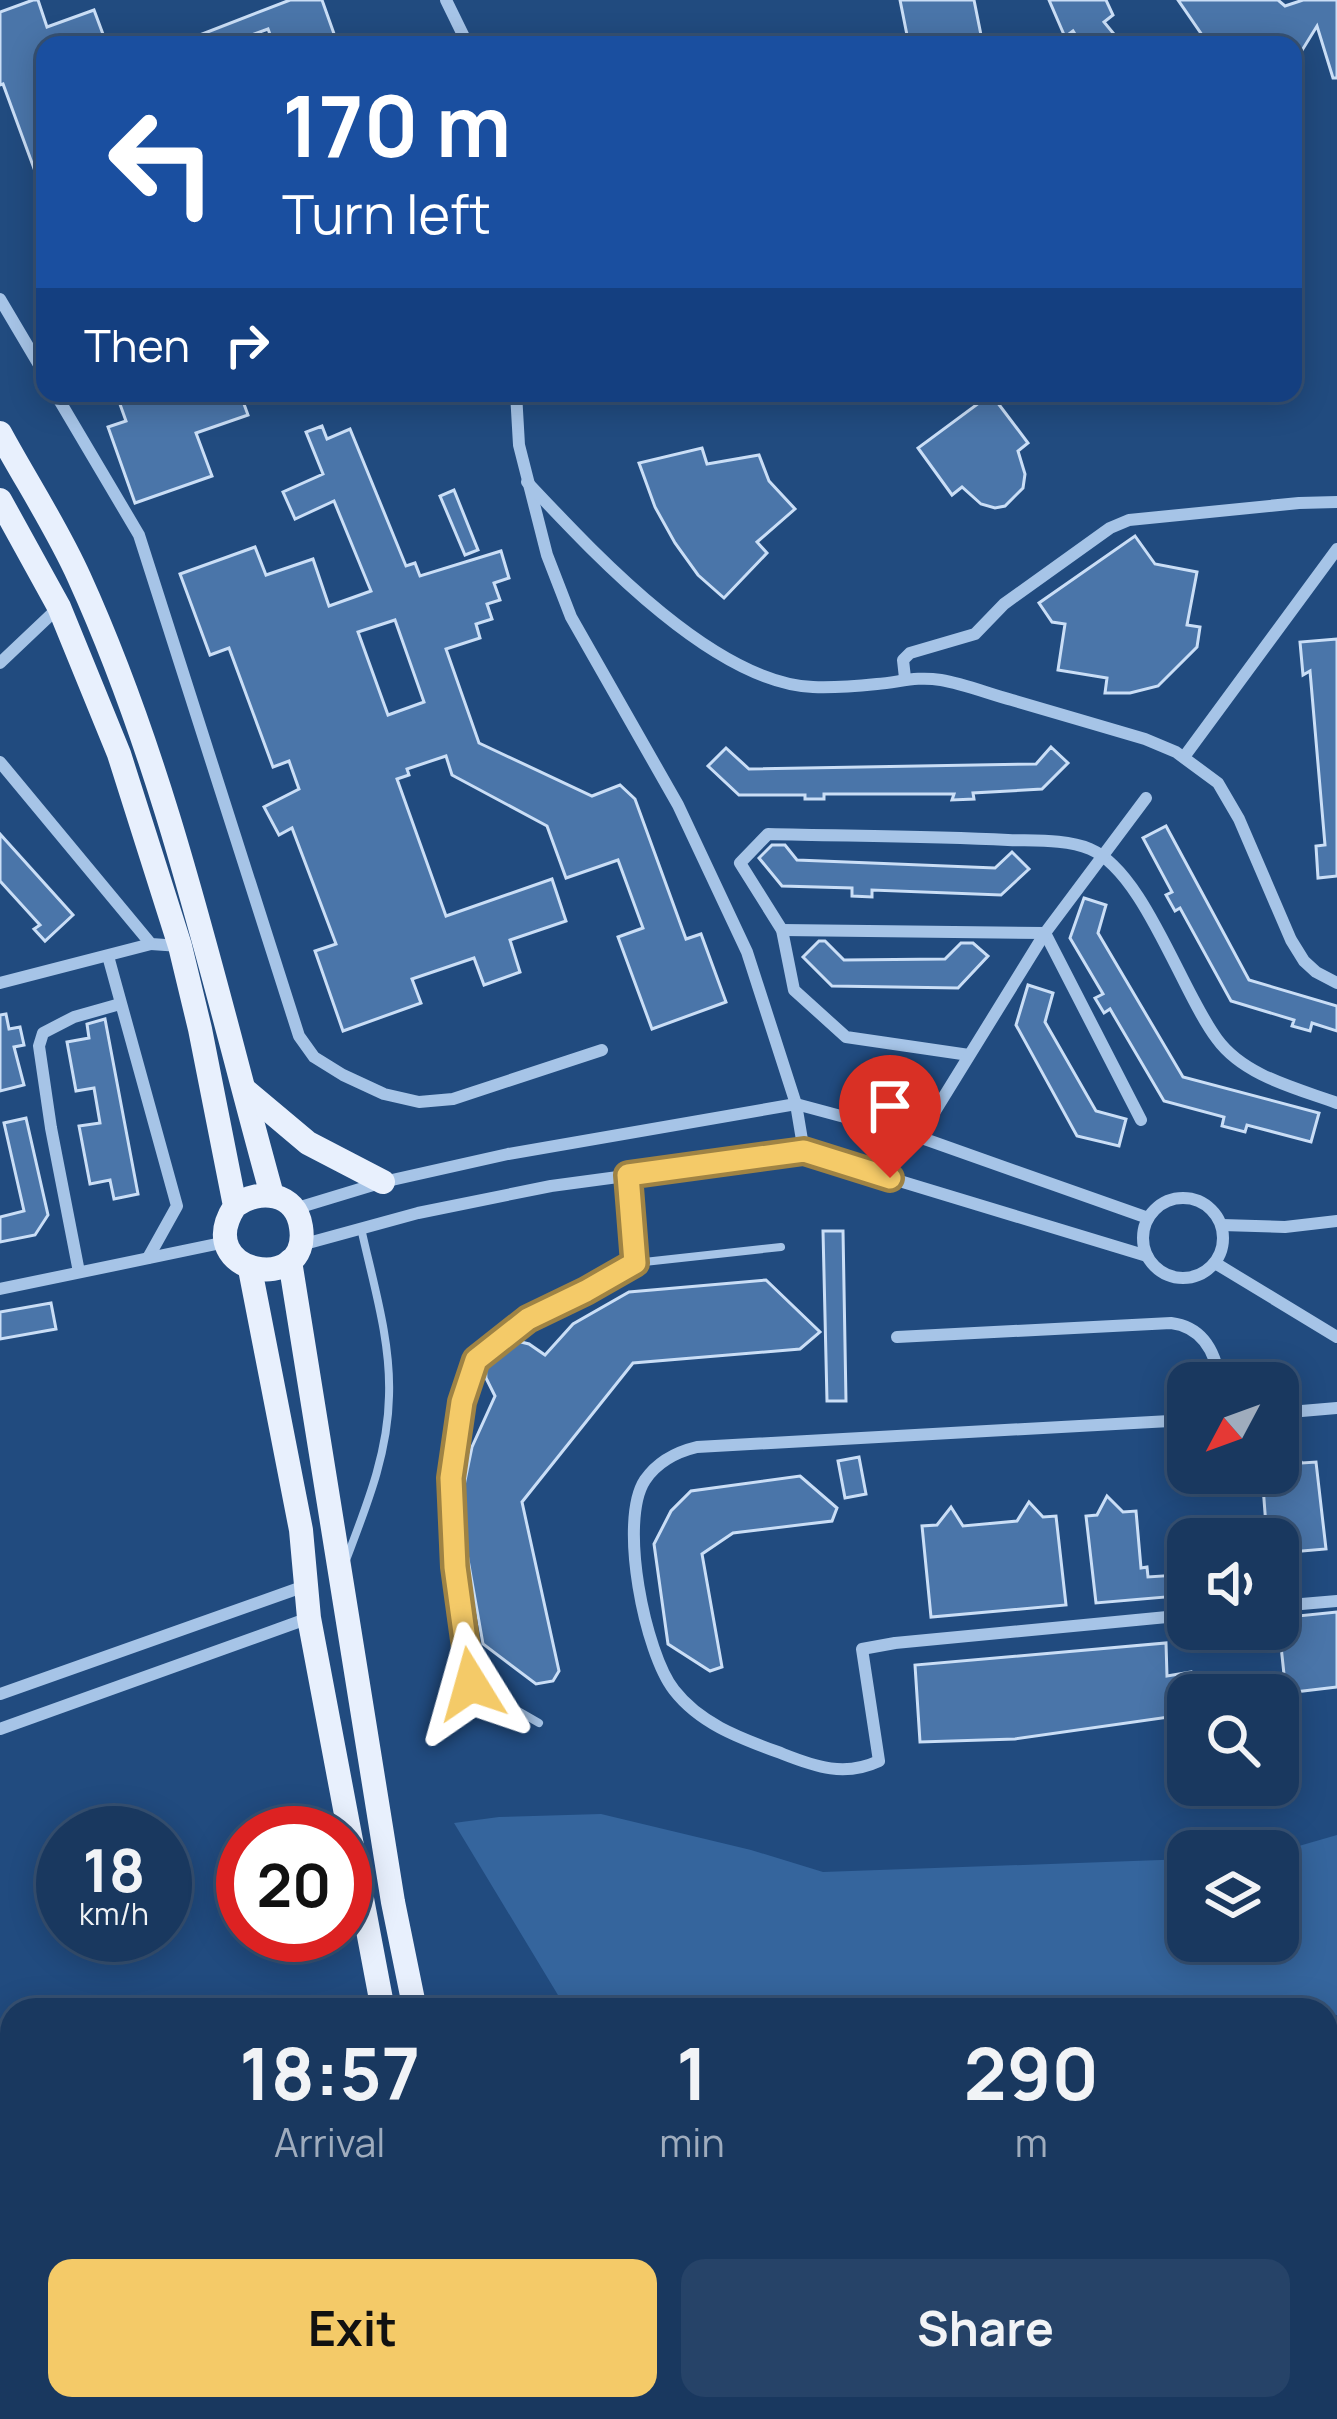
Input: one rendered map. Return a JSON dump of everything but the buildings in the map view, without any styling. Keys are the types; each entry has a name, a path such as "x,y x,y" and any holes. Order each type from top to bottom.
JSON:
{"main road":[{"path":"0,433 78,574 146,742 208,949 272,1195"},
{"path":"0,500 59,607 119,754 180,946 235,1206"},
{"path":"244,1089 308,1143 383,1182"},
{"path":"295,1253 271,1270 239,1262 226,1242 225,1229 235,1206 258,1194 272,1195 294,1208 302,1233 295,1253 393,1902 413,1998"},
{"path":"250,1268 301,1530 309,1618 381,1998"}],"street":[{"path":"446,0 464,36"},
{"path":"0,299 36,360"},
{"path":"61,402 140,535 299,1036 314,1057 384,1094 419,1102 453,1099 602,1050"},
{"path":"517,402 527,482 571,617 678,805 747,952 796,1104 804,1151"},
{"path":"527,482 630,586 731,662 764,676 809,687 882,684 905,678 943,680 1145,739 1184,757 1218,783 1304,961 1337,983"},
{"path":"905,678 902,660 910,653 975,634 1004,604 1110,528 1129,520 1337,502"},
{"path":"1184,757 1337,549"},
{"path":"0,663 59,607"},
{"path":"0,762 151,944"},
{"path":"920,1136 1045,933 1146,798"},
{"path":"969,1055 846,1037 794,990 782,930 740,863 768,835 1056,842 1086,847 1103,856 1129,882 1217,1040 1247,1068 1337,1103"},
{"path":"782,930 1045,933"},
{"path":"1045,933 1142,1120"},
{"path":"0,983 151,944 180,946"},
{"path":"108,956 177,1206 148,1258"},
{"path":"79,1273 38,1046 43,1033 58,1025 120,1004"},
{"path":"294,1208 508,1154 796,1104 920,1136 1148,1218"},
{"path":"295,1253 418,1213 551,1186 804,1151 1147,1256"},
{"path":"1194,1198 1216,1213 1222,1225 1222,1251 1205,1272 1192,1277 1166,1275 1147,1256 1143,1244 1148,1218 1167,1200 1194,1198"},
{"path":"1222,1225 1285,1227 1337,1221"},
{"path":"0,1289 226,1242"},
{"path":"1215,1263 1337,1337"},
{"path":"897,1337 1186,1325 1204,1339 1217,1362"},
{"path":"1299,1411 1337,1408"},
{"path":"1167,1421 697,1447 673,1453 646,1478 635,1502 634,1553 651,1648 672,1688 698,1716 821,1769 859,1770 879,1761 862,1649 1167,1617"},
{"path":"0,1694 306,1585"},
{"path":"1299,1604 1337,1601"},
{"path":"0,1729 309,1618"}],"lane":[{"path":"628,1175 635,1263"},
{"path":"342,1573 374,1487 389,1398 388,1359 361,1228"},
{"path":"539,1723 471,1684 455,1567 451,1478 462,1402 476,1360 528,1319 635,1263 781,1247"}],"shaded area":[{"path":"601,1814 823,1872 1167,1860 1167,1962 1299,1962 1299,1846 1337,1835 1337,1998 560,1998 454,1823"}],"route":[{"path":"471,1684 455,1567 451,1478 462,1402 476,1360 528,1319 635,1263 628,1175 804,1151 890,1178"}]}
